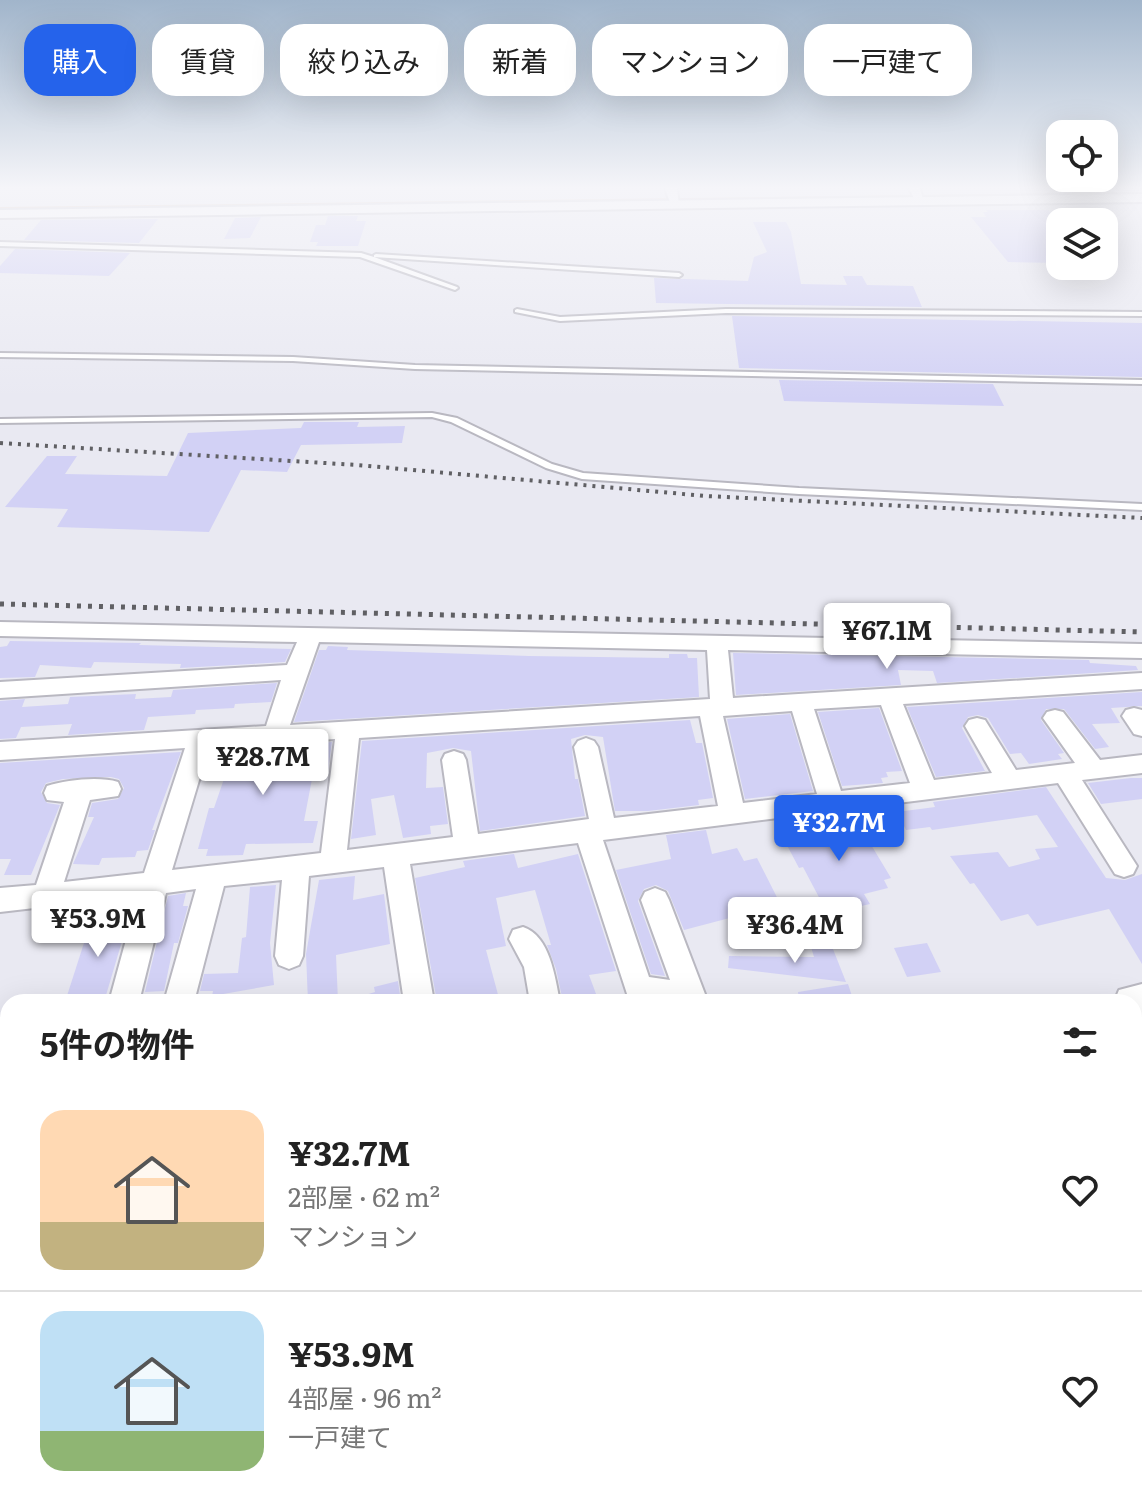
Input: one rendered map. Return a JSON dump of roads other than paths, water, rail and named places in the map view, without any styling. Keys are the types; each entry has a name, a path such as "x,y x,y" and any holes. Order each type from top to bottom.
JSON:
{"street":[{"path":"0,629 1142,651"},
{"path":"275,735 295,672 312,633"},
{"path":"717,642 716,708 732,811"},
{"path":"1098,649 1115,683"},
{"path":"0,690 295,672"},
{"path":"0,751 1142,681"},
{"path":"889,697 925,789"},
{"path":"801,703 832,801"},
{"path":"1055,718 1093,769"},
{"path":"977,726 1008,778"},
{"path":"333,862 348,732"},
{"path":"126,994 155,881 199,741"},
{"path":"586,747 595,828 638,988 667,994"},
{"path":"454,760 467,846"},
{"path":"0,900 1142,764"},
{"path":"1064,772 1124,866"},
{"path":"46,894 68,792 109,789"},
{"path":"395,855 418,994"},
{"path":"289,956 296,867"},
{"path":"181,994 213,876"},
{"path":"655,900 690,994"},
{"path":"523,939 538,965 543,994"}],"lane":[{"path":"370,258 455,288"},
{"path":"414,258 679,275"},
{"path":"517,311 560,319 726,311 1142,314"},
{"path":"0,355 277,359 415,367 1142,382"},
{"path":"0,421 432,415 454,420 549,466 582,476 799,491 1142,507"}],"railway":[{"path":"0,443 357,465 706,496 1142,518"},
{"path":"0,604 1142,632"}]}
